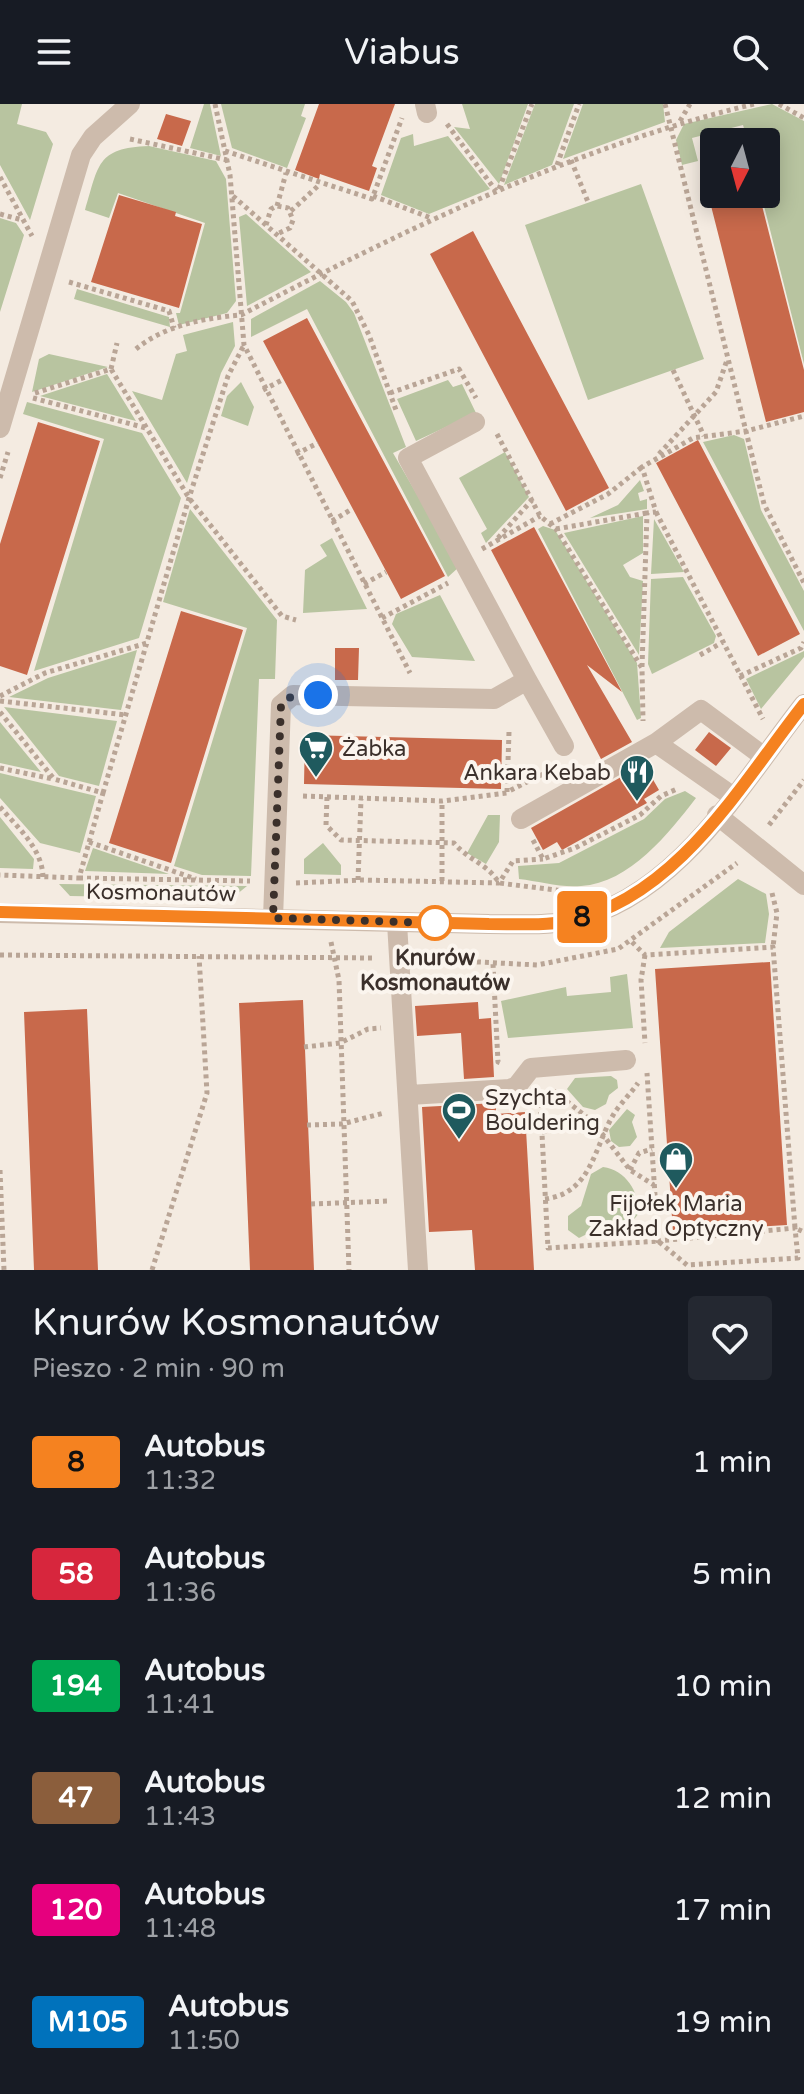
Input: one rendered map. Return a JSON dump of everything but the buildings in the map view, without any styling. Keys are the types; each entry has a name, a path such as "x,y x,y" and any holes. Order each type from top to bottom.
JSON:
{"street":[{"path":"0,428 86,146 130,104"},
{"path":"483,418 408,458 564,746"},
{"path":"273,918 281,705 293,695 494,699 527,680"},
{"name":"Kosmonautów","path":"0,913 397,923 541,923 595,914 647,887 670,868 717,815 804,704"},
{"path":"521,819 656,743 701,710 763,756"},
{"path":"656,743 732,796"},
{"path":"717,815 804,885"},
{"path":"397,923 418,1270"},
{"path":"409,1103 510,1089 531,1080 531,1068 626,1060"}],"path":[{"path":"215,104 232,196 244,345 263,390 422,697"},
{"path":"498,190 532,104"},
{"path":"557,166 579,104"},
{"path":"665,104 768,515 804,583"},
{"path":"679,122 690,104"},
{"path":"136,349 153,334 213,318 241,315 432,218 571,160 668,125 754,104"},
{"path":"779,104 804,118"},
{"path":"276,234 290,228 291,211 323,182 372,199 401,118 426,109 440,115 498,190"},
{"path":"119,141 143,140 227,160"},
{"path":"225,151 319,185"},
{"path":"571,160 588,202"},
{"path":"266,225 269,211 277,206 286,173"},
{"path":"0,177 39,248 52,252"},
{"path":"232,196 321,273 360,312 396,410"},
{"path":"373,196 432,218"},
{"path":"277,206 291,211"},
{"path":"0,214 22,220"},
{"path":"62,279 169,311 175,328"},
{"path":"117,343 111,369 189,498 282,616 296,620"},
{"path":"79,878 189,498 228,376 244,345"},
{"path":"655,459 716,392 727,359"},
{"path":"111,369 27,396 146,428"},
{"path":"390,393 459,369 483,418 540,516 556,529 642,668"},
{"path":"673,370 704,436"},
{"path":"263,390 284,379"},
{"path":"550,524 608,494 642,467 693,438 746,431 804,416"},
{"path":"296,454 318,443"},
{"path":"0,478 9,450"},
{"path":"642,467 656,512 763,719"},
{"path":"493,543 532,500"},
{"path":"332,521 352,509"},
{"path":"556,529 656,512"},
{"path":"643,726 647,513"},
{"path":"364,584 386,572"},
{"path":"700,655 723,642"},
{"path":"740,676 801,648 804,642"},
{"path":"0,699 45,673 112,650 147,643"},
{"path":"0,699 126,715"},
{"path":"0,712 54,779"},
{"path":"507,792 509,732"},
{"path":"0,768 103,793"},
{"path":"327,797 326,825 341,840 454,843 465,857 492,871 499,883"},
{"path":"358,880 361,799"},
{"path":"442,801 442,881"},
{"path":"0,807 35,847 43,862 43,877"},
{"path":"89,842 201,880"},
{"path":"499,883 513,861 543,859"},
{"path":"738,863 743,869"},
{"path":"0,875 275,882 442,881 499,883 576,893"},
{"path":"328,881 328,919 339,980 349,1270"},
{"path":"645,955 641,980 658,1241 687,1265 798,1258 773,947 777,913 771,888"},
{"path":"632,942 645,955 773,947"},
{"path":"152,1270 207,1093 199,956"},
{"path":"493,964 498,1062 566,1098 584,1114 630,1170 654,1185"},
{"path":"304,1047 340,1043 368,1029 402,1026"},
{"path":"626,1060 647,1066"},
{"path":"545,1199 565,1195 578,1184 594,1162 615,1113 647,1066"},
{"path":"531,1080 542,1132 548,1248 795,1228 804,1232"},
{"path":"307,1125 342,1124 409,1103"},
{"path":"542,1132 571,1123 584,1114"},
{"path":"630,1170 639,1153 652,1149"},
{"path":"0,1170 4,1270"},
{"path":"311,1204 415,1201"}],"green space":[{"path":"0,104 22,104 17,124 46,132 53,144 30,220 0,165"},
{"path":"204,104 210,104 221,156 190,148"},
{"path":"221,104 305,104 301,116 306,118 287,168 232,148"},
{"path":"462,104 528,104 499,184 454,127 470,129"},
{"path":"535,104 574,104 552,165 504,185"},
{"path":"583,104 663,104 665,122 563,159"},
{"path":"772,104 804,121 804,364 765,208 780,208 780,128 744,128 743,125 700,128 700,136 692,138 698,161 682,165 676,140 684,124"},
{"path":"413,134 414,146 448,136 490,189 429,214 381,195 401,138"},
{"path":"149,146 216,161 226,179 236,301 227,313 179,325 176,313 180,313 205,223 118,193 109,218 85,210 97,171 109,155 132,147"},
{"path":"641,184 704,359 588,400 525,225"},
{"path":"246,214 311,272 247,306 239,217"},
{"path":"0,218 16,223 24,235 0,312"},
{"path":"320,281 346,302 354,313 406,447 393,453 459,567 448,577 307,309 251,337 251,319"},
{"path":"77,289 169,317 170,327 74,299"},
{"path":"233,322 235,346 221,373 187,483 132,391 162,400 176,354 187,351 183,335"},
{"path":"49,354 108,367 32,392 39,359"},
{"path":"107,374 136,421 40,396"},
{"path":"448,380 453,387 462,384 476,413 416,441 397,399"},
{"path":"241,382 254,407 248,426 221,416 227,396"},
{"path":"27,402 142,433 181,498 139,638 34,671 104,439 23,414"},
{"path":"734,435 744,439 761,510 804,591 804,631 703,442"},
{"path":"505,452 529,497 486,543 481,533 487,529 459,478"},
{"path":"640,480 644,491 638,493 640,501 647,499 647,509 590,518 618,505"},
{"path":"190,509 277,620 275,679 259,679 251,876 202,875 174,866 247,628 163,602"},
{"path":"643,516 643,553 623,565 630,577 643,581 639,655 564,533"},
{"path":"654,519 684,572 651,574"},
{"path":"543,526 555,530 637,663 641,718 637,720 538,529"},
{"path":"332,538 367,609 303,613 305,570 327,556 320,545"},
{"path":"683,577 716,636 714,643 652,674 648,664 651,579"},
{"path":"440,595 475,661 412,657 392,624 396,614"},
{"path":"137,650 121,710 9,697 48,678"},
{"path":"804,651 804,657 761,709 746,679"},
{"path":"4,707 117,721 99,786 59,776"},
{"path":"0,722 41,772 0,763"},
{"path":"0,773 96,796 80,853 40,843 0,798"},
{"path":"685,791 696,798 685,812 647,854 616,876 581,886 519,879 518,866 559,863 644,819 665,799"},
{"path":"488,815 500,815 499,842 486,864 467,853"},
{"path":"0,817 34,859 33,869 0,868"},
{"path":"323,843 341,865 341,875 304,874 304,859"},
{"path":"93,848 169,874 85,871"},
{"path":"738,879 766,894 769,914 765,943 660,948 669,932"},
{"path":"59,884 247,886 231,899 70,896"},
{"path":"627,974 633,1028 508,1038 501,1001 566,987 567,996 611,992 610,977"},
{"path":"611,1076 617,1080 618,1088 609,1095 606,1104 595,1110 583,1107 567,1089 575,1078"},
{"path":"627,1109 635,1115 632,1122 637,1137 630,1146 619,1147 611,1141 609,1130"},
{"path":"603,1167 618,1172 630,1183 637,1197 639,1213 625,1231 603,1234 595,1230 579,1238 568,1230 568,1216 581,1206 591,1174"}],"bus line":[{"name":"8","path":"0,912 397,923 568,921 595,914 620,902 647,887 670,868 717,815 804,704"}],"place":[{"name":"Żabka","path":"316,779"},
{"name":"Ankara Kebab","path":"637,803"},
{"name":"Knurów Kosmonautów","path":"435,923"},
{"name":"Szychta Bouldering","path":"459,1141"},
{"name":"Fijołek Maria Zakład Optyczny","path":"676,1190"}],"route":[{"path":"318,695 293,695 281,705 273,918 435,923"}]}
